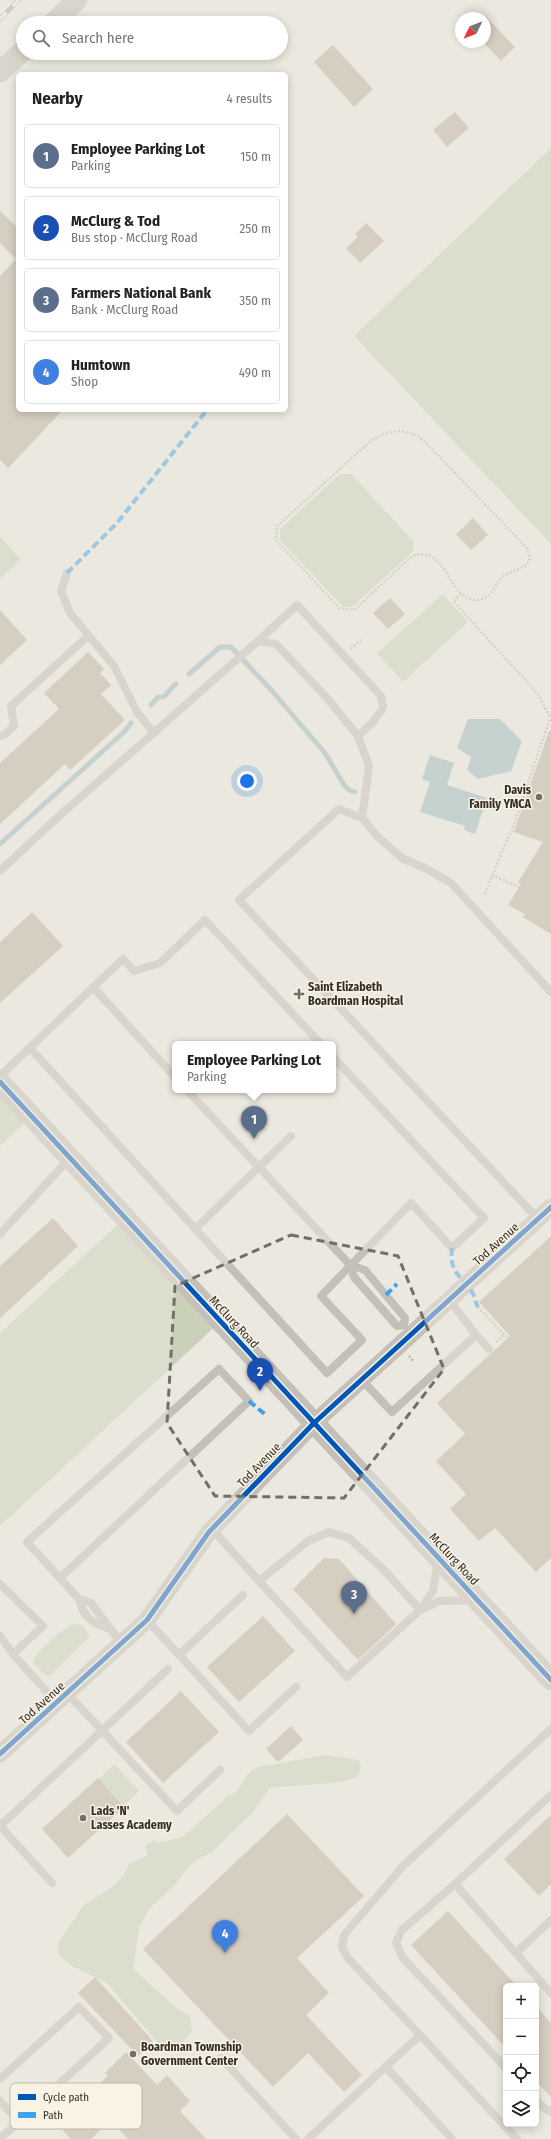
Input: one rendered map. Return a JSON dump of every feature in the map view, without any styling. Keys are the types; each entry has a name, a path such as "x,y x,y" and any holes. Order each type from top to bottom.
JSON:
{"street":[{"path":"60,16 77,0"},
{"path":"0,72 16,57"},
{"name":"McClurg Road","path":"0,1082 551,1680"},
{"name":"Tod Avenue","path":"0,1754 147,1620 212,1529 314,1423 362,1379 408,1329 448,1300 551,1207"}],"lane":[{"path":"67,573 61,591 70,613 114,666 137,712 154,733"},
{"path":"0,871 297,605 381,696 383,708 373,722 358,736"},
{"path":"0,736 4,735 14,726 11,706 88,636"},
{"path":"258,641 276,644 328,699 358,736 369,766 362,818"},
{"path":"538,1219 239,900 339,809 362,818 377,836 402,858 427,869 451,883 548,982 551,992"},
{"path":"0,1076 123,959 134,971 160,963 205,920 318,1041"},
{"path":"93,987 172,1074"},
{"path":"30,1048 327,1373 362,1340 320,1296 411,1203 452,1248 484,1218 336,1060"},
{"path":"190,1093 350,1265 354,1277 397,1326 408,1329"},
{"path":"195,1228 291,1136"},
{"path":"0,1234 70,1158"},
{"path":"350,1265 365,1270 405,1318 408,1329"},
{"path":"448,1300 489,1349"},
{"path":"362,1379 392,1412 476,1335"},
{"path":"60,1578 249,1401 220,1369 27,1542 60,1578 79,1598 82,1608 93,1624 108,1628 122,1644"},
{"path":"212,1529 347,1677 420,1610 433,1592 439,1558"},
{"path":"259,1581 308,1541 329,1532 349,1538 384,1570 420,1610"},
{"path":"0,1584 43,1626 13,1654"},
{"path":"179,1655 243,1595"},
{"path":"420,1610 439,1601 478,1600"},
{"path":"147,1620 249,1730 296,1687"},
{"path":"0,1636 13,1654 62,1698 102,1731 177,1811 220,1770"},
{"path":"52,1883 0,1826 168,1669"},
{"path":"517,2139 348,1958 342,1947 344,1935 403,1866 551,1729"},
{"path":"503,2065 403,1958 396,1943 401,1931 455,1884 551,1795"},
{"path":"455,1884 551,1993"},
{"path":"516,1953 551,1920"},
{"path":"0,2079 79,2007 109,2038 60,2083"},
{"path":"308,2139 420,2035"},
{"path":"221,2058 296,2139"},
{"path":"386,2067 452,2139"},
{"path":"0,2102 10,2113"},
{"path":"539,2102 551,2112"},
{"path":"2,2137 10,2129"}],"path":[{"path":"398,431 412,433 436,451 527,548 530,558 527,565 503,577 487,596 482,599 472,600 461,594 437,561 428,554 418,554 411,557 354,610 339,608 276,540 277,526 372,440 386,433 398,431"},
{"path":"461,594 453,601 538,694 550,718 512,831 508,837 485,894"},
{"path":"350,650 361,640"},
{"path":"492,875 519,887"},
{"path":"478,1306 508,1338"}],"highlighted area":[{"path":"291,1235 398,1256 444,1369 344,1498 215,1496 167,1423 175,1286"}],"green space":[{"path":"551,148 551,544 354,336"},
{"path":"340,474 351,474 414,542 412,552 352,607 343,607 280,540 280,529"},
{"path":"0,537 21,559 0,579"},
{"path":"443,594 468,622 403,682 377,653"},
{"path":"0,1082 32,1116 0,1146"},
{"path":"125,1218 220,1322 0,1526 0,1333"},
{"path":"72,1624 82,1625 90,1636 51,1675 47,1676 33,1663 35,1658 43,1647"},
{"path":"327,1755 358,1760 361,1765 360,1771 356,1777 346,1781 270,1788 252,1813 212,1852 198,1859 187,1869 173,1887 149,1909 139,1928 133,1969 174,2006 190,2016 192,2032 181,2044 170,2048 158,2043 107,1983 72,1966 59,1955 58,1944 83,1906 112,1887 124,1875 129,1864 148,1855 145,1846 153,1840 158,1843 183,1837 227,1797 232,1795 250,1772 257,1767"},
{"path":"114,1764 139,1791 123,1806 99,1779"}],"water":[{"path":"468,719 500,719 522,741 511,771 478,779 467,770 471,757 457,748"},
{"path":"430,755 454,763 447,785 487,798 475,834 464,830 465,826 420,812 430,782 422,779"}],"building":[{"path":"491,22 515,47 501,61 489,48 491,48"},
{"path":"333,45 373,89 354,107 314,62"},
{"path":"455,112 469,128 447,147 433,130"},
{"path":"0,211 16,226 16,259 0,243"},
{"path":"366,223 384,241 360,263 346,248 358,237 355,234"},
{"path":"16,259 16,412 61,412 8,468 0,460 0,276"},
{"path":"473,518 488,535 471,550 456,534"},
{"path":"390,598 405,614 388,629 373,613"},
{"path":"0,610 27,640 0,665"},
{"path":"88,652 104,669 100,673 111,685 101,694 125,720 70,770 65,764 0,824 0,763 59,709 44,693"},
{"path":"549,731 551,731 551,934 523,917 525,914 508,905 521,884 518,882 543,842 514,832"},
{"path":"32,912 63,946 0,1003 0,942"},
{"path":"53,1218 78,1246 0,1318 0,1266"},
{"path":"551,1236 551,1558 536,1572 495,1528 479,1541 450,1509 466,1494 436,1461 465,1434 437,1403 510,1336 479,1302"},
{"path":"324,1558 339,1559 396,1624 358,1660 293,1589"},
{"path":"263,1616 295,1651 239,1702 207,1667"},
{"path":"181,1691 219,1732 163,1783 126,1742"},
{"path":"291,1726 303,1740 278,1762 266,1749"},
{"name":"Lads 'N' Lasses Academy","path":"98,1778 124,1807 68,1858 42,1829"},
{"path":"287,1814 364,1896 297,1958 329,1993 306,2015 362,2075 344,2092 308,2053 273,2087 143,1949"},
{"path":"551,1815 551,1884 539,1896 504,1859"},
{"path":"448,1911 514,1983 503,1983 503,2045 411,1945"},
{"path":"95,1977 153,2041 138,2056 78,1993"},
{"path":"539,2009 551,2023 551,2097 539,2084"},
{"path":"126,2052 157,2085 167,2075 190,2101 180,2111 206,2139 128,2139 119,2129 142,2129 142,2083 100,2083 108,2076 105,2073"},
{"path":"62,2129 102,2129 91,2139 71,2139"}],"waterway":[{"path":"189,674 220,647 231,647 273,692 325,753 344,785 349,790 355,792"},
{"path":"151,705 158,697 165,696 176,684"},
{"path":"0,844 124,732 131,723"}],"railway":[{"path":"0,19 19,0"}],"marked path":[{"path":"67,573 117,523 205,412"},
{"path":"452,1248 452,1263 456,1273 468,1286 478,1307"},
{"path":"386,1295 397,1284"},
{"path":"249,1401 267,1416"}],"cycle path":[{"path":"0,1082 551,1680"},
{"path":"0,1754 147,1620 209,1532 314,1423 551,1207"}],"place":[{"name":"Davis Family YMCA","path":"539,797"},
{"name":"Saint Elizabeth Boardman Hospital","path":"299,994"},
{"name":"Employee Parking Lot","path":"254,1139"},
{"name":"McClurg & Tod","path":"260,1391"},
{"name":"Farmers National Bank","path":"354,1614"},
{"name":"Lads 'N' Lasses Academy","path":"83,1818"},
{"name":"Humtown","path":"225,1953"},
{"name":"Boardman Township Government Center","path":"133,2054"}]}
